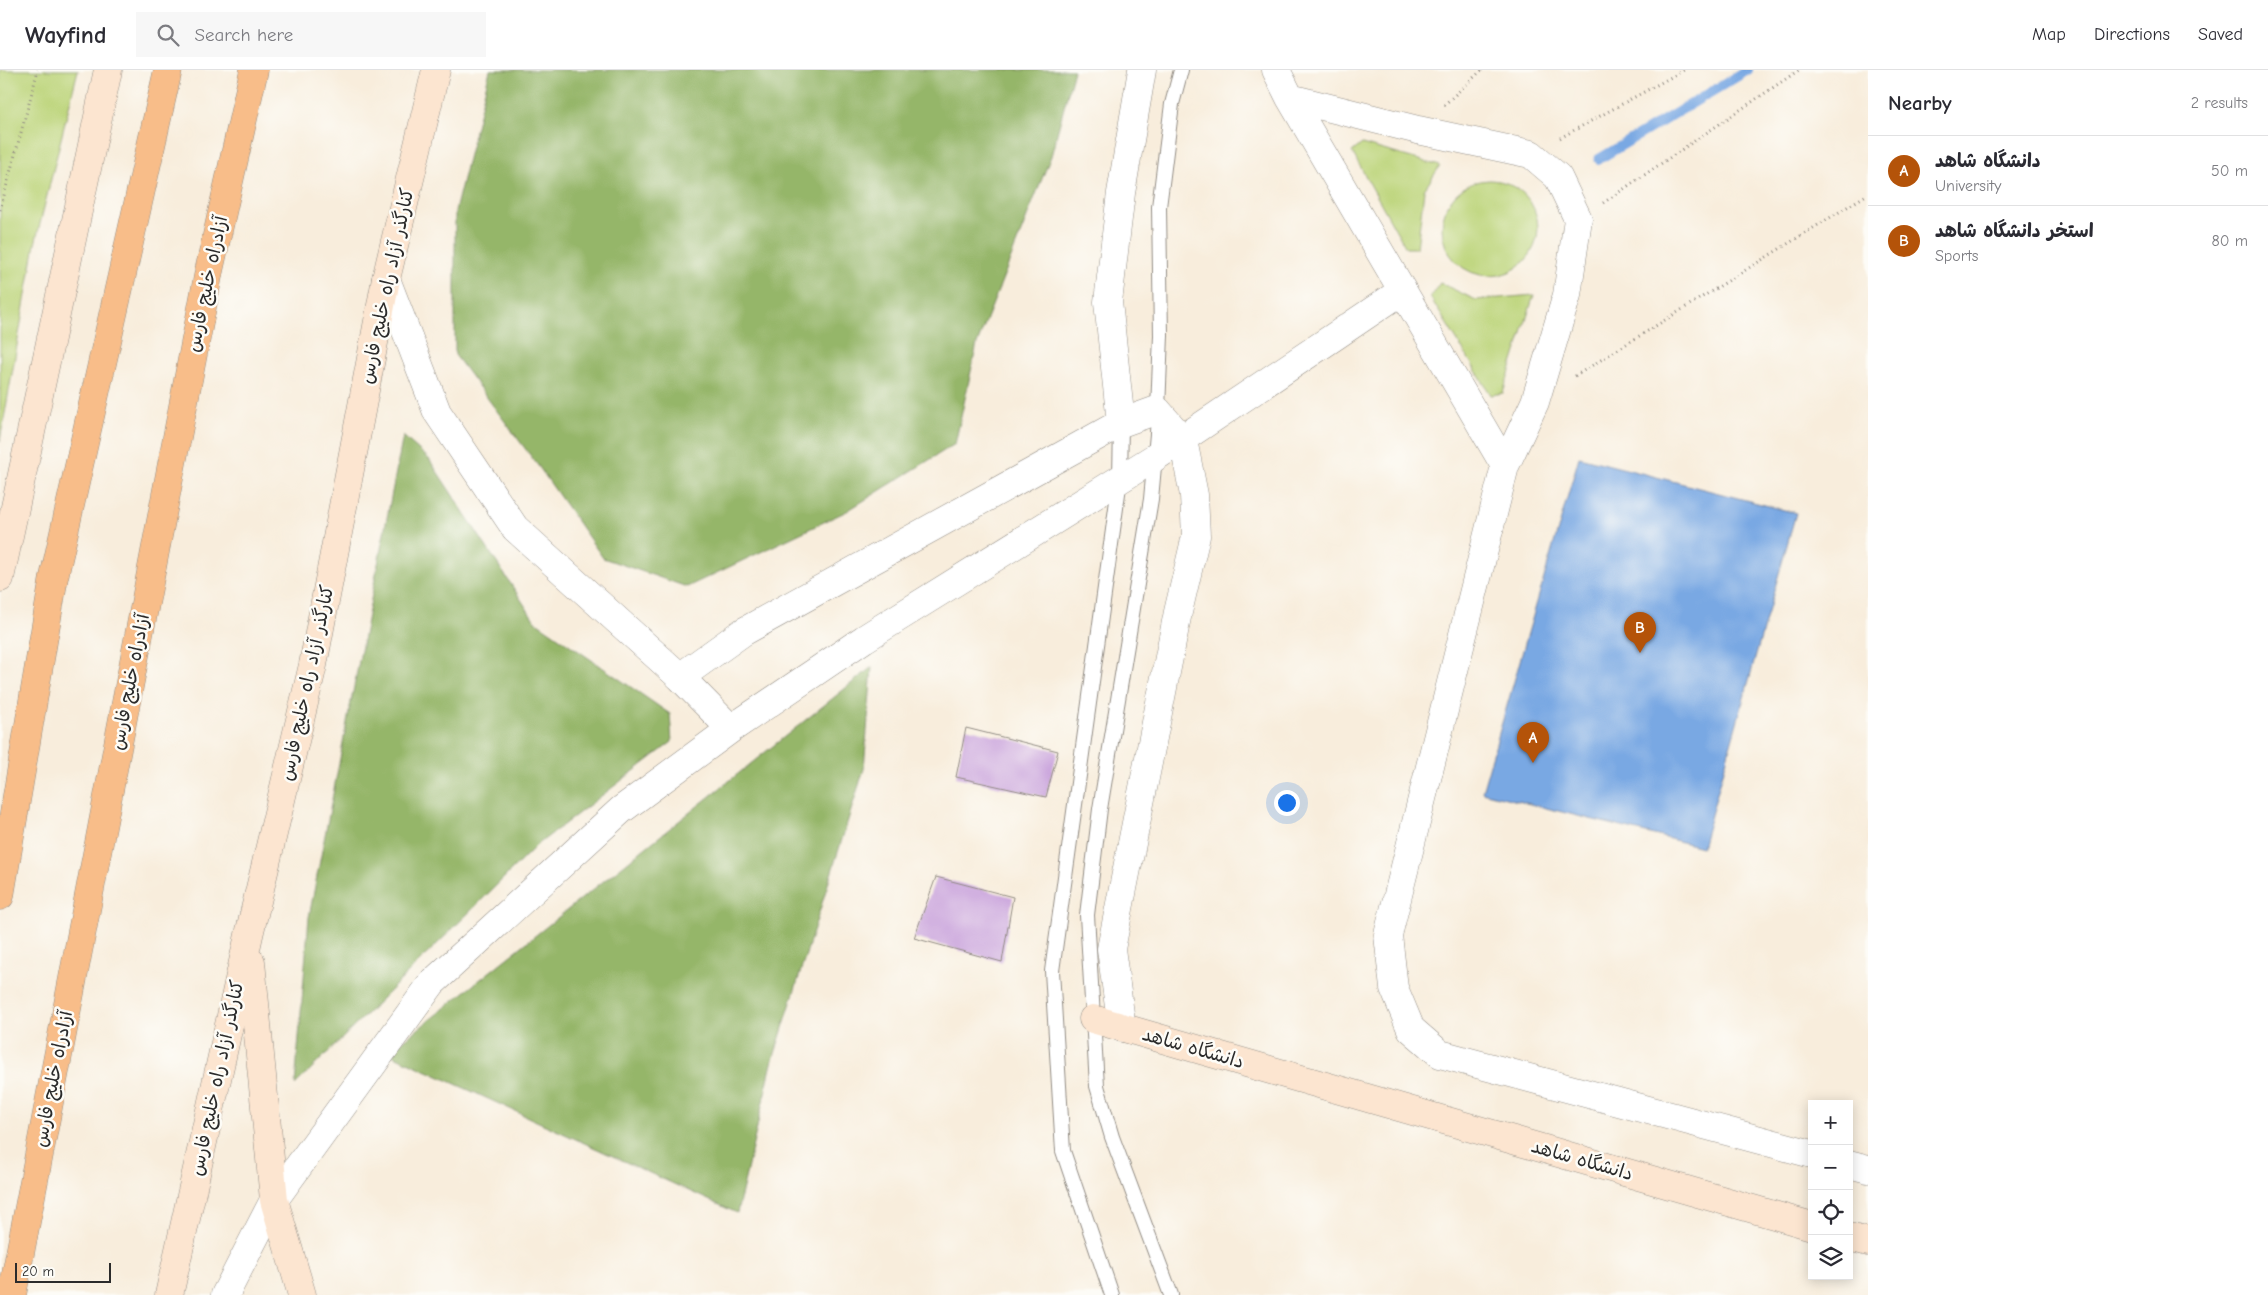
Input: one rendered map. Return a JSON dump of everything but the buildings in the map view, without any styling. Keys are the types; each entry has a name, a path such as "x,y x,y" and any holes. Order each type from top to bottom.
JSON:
{"highway":[{"path":"0,896 54,577 168,70"},
{"name":"آزادراه خلیج فارس","path":"12,1295 209,271 254,70"}],"street":[{"path":"0,578 108,70"},
{"name":"کنارگذر آزاد راه خلیج فارس","path":"169,1295 248,935 313,665 386,280 436,70"},
{"path":"1121,423 1108,302 1121,193 1142,70"},
{"path":"1276,70 1290,98 1505,466"},
{"path":"1290,98 1418,130 1531,154 1558,177 1578,221 1567,295 1535,402 1505,466 1388,935 1394,988 1411,1029 1440,1054 1808,1153"},
{"path":"386,280 438,412 515,528 680,677 731,729"},
{"path":"225,1295 274,1200 432,983 621,810 731,729 864,639 1183,440 1402,291"},
{"path":"680,677 743,632 1121,423 1157,410 1183,440 1194,495 1196,536 1178,612 1111,949 1122,1028"},
{"path":"248,935 274,1200 302,1295"},
{"name":"دانشگاه شاهد","path":"1093,1019 1808,1225"},
{"path":"1853,1165 1868,1169"},
{"path":"1853,1238 1868,1242"}],"lane":[{"path":"1171,1295 1112,1137 1097,1086 1087,915 1100,809 1150,499 1162,335 1159,207 1172,104 1181,70"},
{"path":"1112,1295 1064,1151 1052,971 1120,479 1121,423"}],"path":[{"path":"0,210 38,70"},
{"path":"1418,130 1482,70"},
{"path":"1531,154 1684,70"},
{"path":"1578,221 1799,70"},
{"path":"1535,402 1868,194"}],"green space":[{"path":"0,70 78,70 35,244 0,441"},
{"path":"490,70 1074,70 1051,156 977,344 955,444 847,511 687,587 603,558 539,467 455,355 455,211"},
{"path":"1362,144 1440,166 1424,190 1417,248 1406,248 1352,152"},
{"path":"1490,180 1508,184 1524,194 1534,210 1538,228 1534,246 1524,262 1508,272 1490,276 1472,272 1456,262 1446,246 1442,228 1446,210 1456,194 1472,184"},
{"path":"1440,283 1476,300 1534,295 1503,393 1491,395 1430,297"},
{"path":"403,436 429,459 535,621 670,714 672,742 537,845 295,1085 309,917"},
{"path":"872,667 864,769 772,1063 737,1213 388,1053"}],"water":[{"path":"1579,457 1796,513 1702,847 1482,792"}],"waterway":[{"path":"1599,159 1748,70"}],"place":[{"name":"استخر دانشگاه شاهد","path":"1640,653"},
{"name":"دانشگاه شاهد","path":"1533,763"}]}
